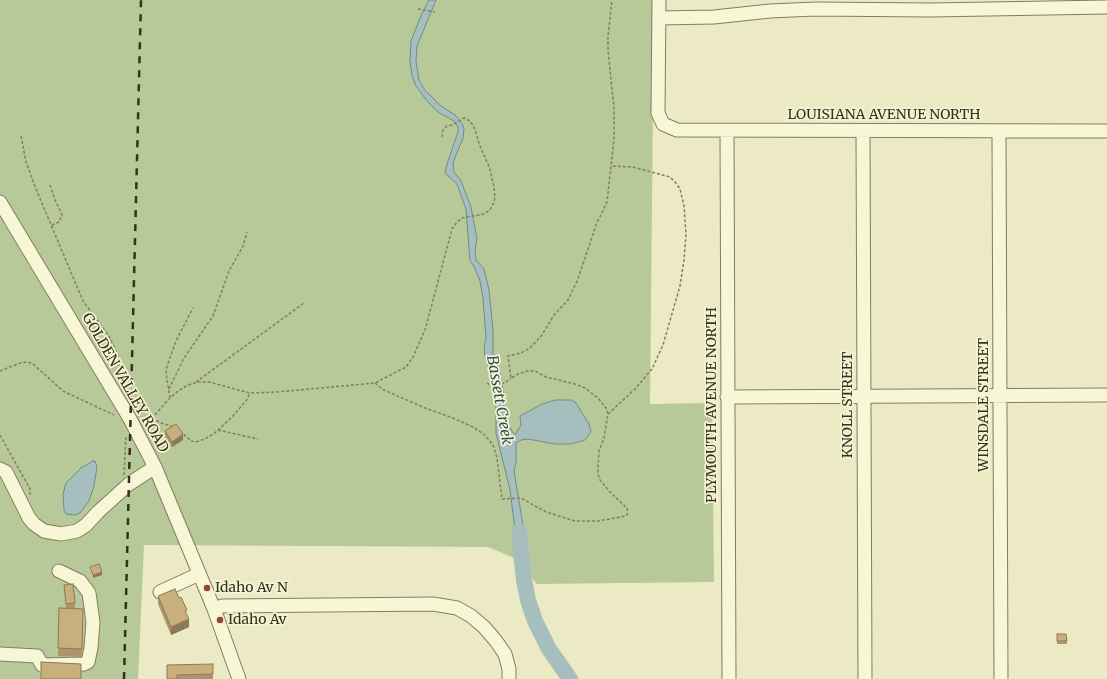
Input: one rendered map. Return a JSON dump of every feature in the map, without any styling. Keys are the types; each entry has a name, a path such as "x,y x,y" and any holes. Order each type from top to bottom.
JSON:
{"street":[{"path":"659,0 659,18 714,17 816,9 938,10 1107,7"},
{"name":"LOUISIANA AVENUE NORTH","path":"659,18 658,113 663,124 677,130 998,132 1107,131"},
{"name":"PLYMOUTH AVENUE NORTH","path":"727,131 728,679"},
{"name":"KNOLL STREET","path":"863,131 865,679"},
{"name":"WINSDALE STREET","path":"998,132 1001,679"},
{"name":"GOLDEN VALLEY ROAD","path":"0,202 112,388 155,467 214,609 239,679"},
{"path":"727,397 1107,395"},
{"path":"0,469 6,472 29,518 40,528 53,534 61,534 77,531 86,525 123,489 155,467"},
{"path":"0,654 37,656 42,665 84,664 88,662 91,648 92,622 89,593 80,581 59,571"},
{"path":"160,592 199,574"},
{"path":"214,609 222,606 433,604 457,608 476,619 496,641 505,654 509,669 509,679"}],"path":[{"path":"511,378 508,356 521,353 530,348 542,335 554,316 568,300 578,279 597,222 607,202 614,139 614,108 608,43 612,0"},
{"path":"418,9 435,12"},
{"path":"145,426 170,398 188,385 195,383 209,382 250,393 277,392 374,383 406,367 413,357 425,330 452,229 462,218 484,214 490,210 495,198 490,169 480,146 474,126 470,121 466,118 461,119 452,125 447,126 443,130 442,138"},
{"path":"21,136 26,162 36,189 83,301 109,336 119,357 121,382 112,388"},
{"path":"608,414 636,389 652,369 663,345 680,286 686,235 684,206 680,189 670,177 633,167 611,166"},
{"path":"50,185 62,216 59,222 51,225"},
{"path":"169,389 184,358 213,316 227,276 244,246 247,232"},
{"path":"195,383 304,303"},
{"path":"170,398 166,373 167,366 176,341 193,308"},
{"path":"0,371 20,363 28,362 33,364 63,391 116,416"},
{"path":"374,383 382,390 473,427 485,435 493,445 497,458 502,499 521,498 546,512 575,521 598,521 626,516 628,513 627,508 610,492 600,480 598,474 599,451 604,438 608,414 606,408 598,398 590,391 575,384 546,377 535,371 527,371 518,374 505,383 490,385 488,383"},
{"path":"180,430 191,441 196,442 205,439 218,430 246,401 250,393"},
{"path":"152,418 161,423 174,427"},
{"path":"218,430 258,439"},
{"path":"123,489 126,431"}],"green space":[{"path":"0,0 654,0 650,404 712,403 714,582 537,584 512,557 488,547 144,545 138,679 0,679"}],"water":[{"path":"429,0 436,0 417,46 416,61 419,80 424,89 441,106 455,115 462,123 464,129 463,138 453,163 454,172 461,181 471,207 477,239 475,250 476,260 484,269 489,290 493,330 493,359 499,369 506,421 515,435 521,425 520,416 542,404 555,400 572,400 576,403 589,424 591,432 585,440 571,444 555,444 528,439 521,440 516,443 516,463 514,471 523,525 524,554 514,553 515,530 510,490 496,433 496,409 493,381 485,356 484,347 486,338 483,298 480,281 474,266 470,261 466,209 457,184 445,173 458,132 458,127 454,121 438,112 427,101 416,86 412,76 410,61 411,41"},
{"path":"95,461 97,467 94,486 89,501 80,513 75,515 66,514 64,510 63,494 66,483 81,468"}],"building":[{"path":"176,424 183,434 172,442 165,431"},
{"path":"99,564 102,572 93,575 90,567"},
{"path":"73,584 75,603 66,604 64,585"},
{"path":"175,589 179,598 181,597 189,619 171,627 158,596"},
{"path":"59,608 83,609 82,649 58,648"},
{"path":"1057,634 1066,634 1067,641 1057,641"},
{"path":"41,662 81,664 81,679 41,679"},
{"path":"213,664 213,674 177,675 177,679 167,679 167,665"}],"waterway":[{"name":"Bassett Creek","path":"519,532 524,580 528,600 535,621 549,649 570,679"}],"railway":[{"path":"124,679 141,0"}],"place":[{"name":"Idaho Av N","path":"207,588"},
{"name":"Idaho Av","path":"220,620"}]}
